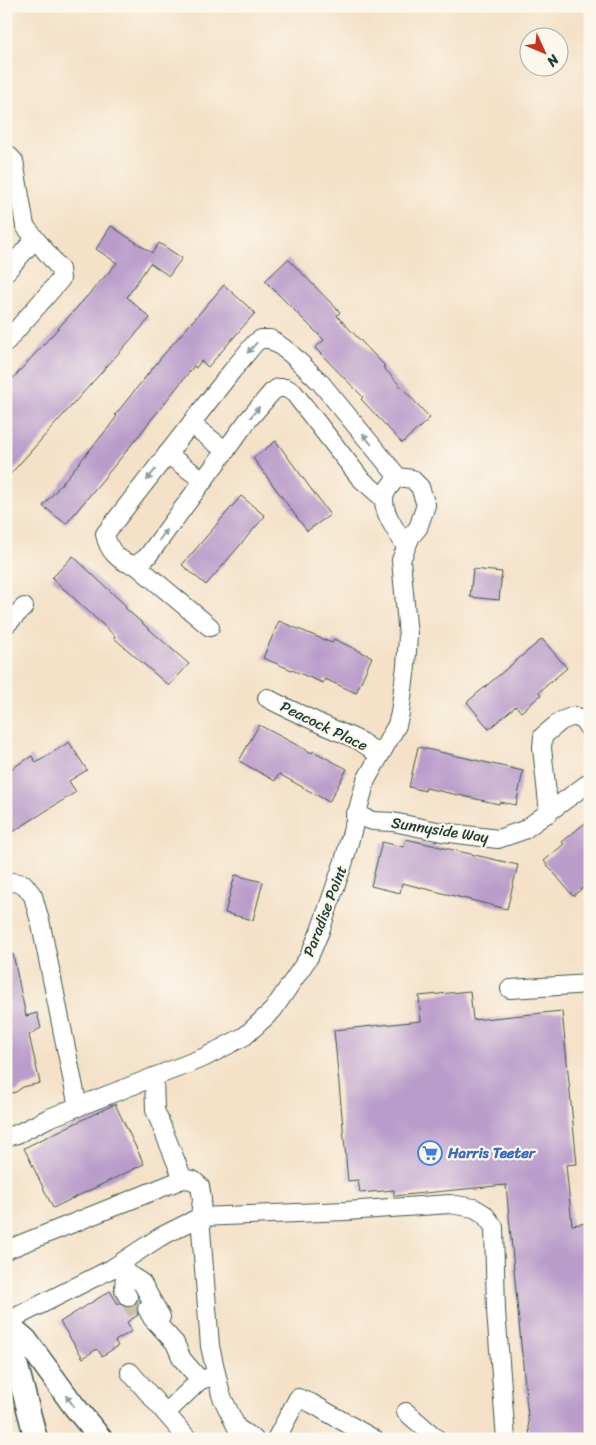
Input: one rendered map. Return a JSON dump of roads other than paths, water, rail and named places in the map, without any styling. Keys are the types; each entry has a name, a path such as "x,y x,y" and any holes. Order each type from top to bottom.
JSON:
{"main road":[{"path":"6,1324 36,1439"},
{"path":"6,1324 26,1340 74,1406 101,1439"}],"street":[{"path":"6,153 14,161 25,226 60,269 61,279 6,342"},
{"path":"6,272 35,239"},
{"path":"210,627 136,565 127,564 114,553 107,544 105,534 255,343 261,339 270,339 291,354 320,382 398,477 390,485 384,499"},
{"path":"136,565 147,557 248,420 272,392 278,388 286,388 294,393 360,478 384,499 388,514 406,547"},
{"path":"190,424 226,451"},
{"path":"167,454 204,481"},
{"name":"Paradise Point","path":"6,1137 205,1057 245,1036 273,1010 309,957 344,861 366,780 397,725 400,713 408,636 401,560 406,547 418,528 426,505 420,487 412,479 398,477"},
{"path":"6,625 24,607"},
{"name":"Peacock Place","path":"268,698 321,724 349,735 368,745 379,756"},
{"path":"549,813 542,748 543,736 561,721 574,716 583,720 590,730"},
{"name":"Sunnyside Way","path":"355,815 373,821 393,822 442,832 498,839 524,830 590,782"},
{"path":"6,881 24,884 33,896 41,925 78,1107"},
{"path":"510,989 590,984"},
{"path":"154,1077 155,1110 183,1179"},
{"path":"6,1250 183,1179 193,1180 200,1186 202,1199 200,1217 210,1346 208,1378 166,1413"},
{"path":"6,1324 122,1268 160,1237 200,1217 346,1211 450,1204 474,1208 484,1214 494,1227 496,1311 506,1439"},
{"path":"122,1268 132,1295"},
{"path":"122,1268 142,1283 160,1316 167,1334"},
{"path":"182,1359 175,1343 143,1312 170,1352 208,1378 221,1395 237,1428 254,1439"},
{"path":"130,1372 188,1439"},
{"path":"276,1439 298,1398 311,1403 374,1439"},
{"path":"406,1412 437,1439"}],"tunnel":[{"path":"128,1297 138,1315"}],"place":[{"name":"Harris Teeter","path":"430,1153"}]}
